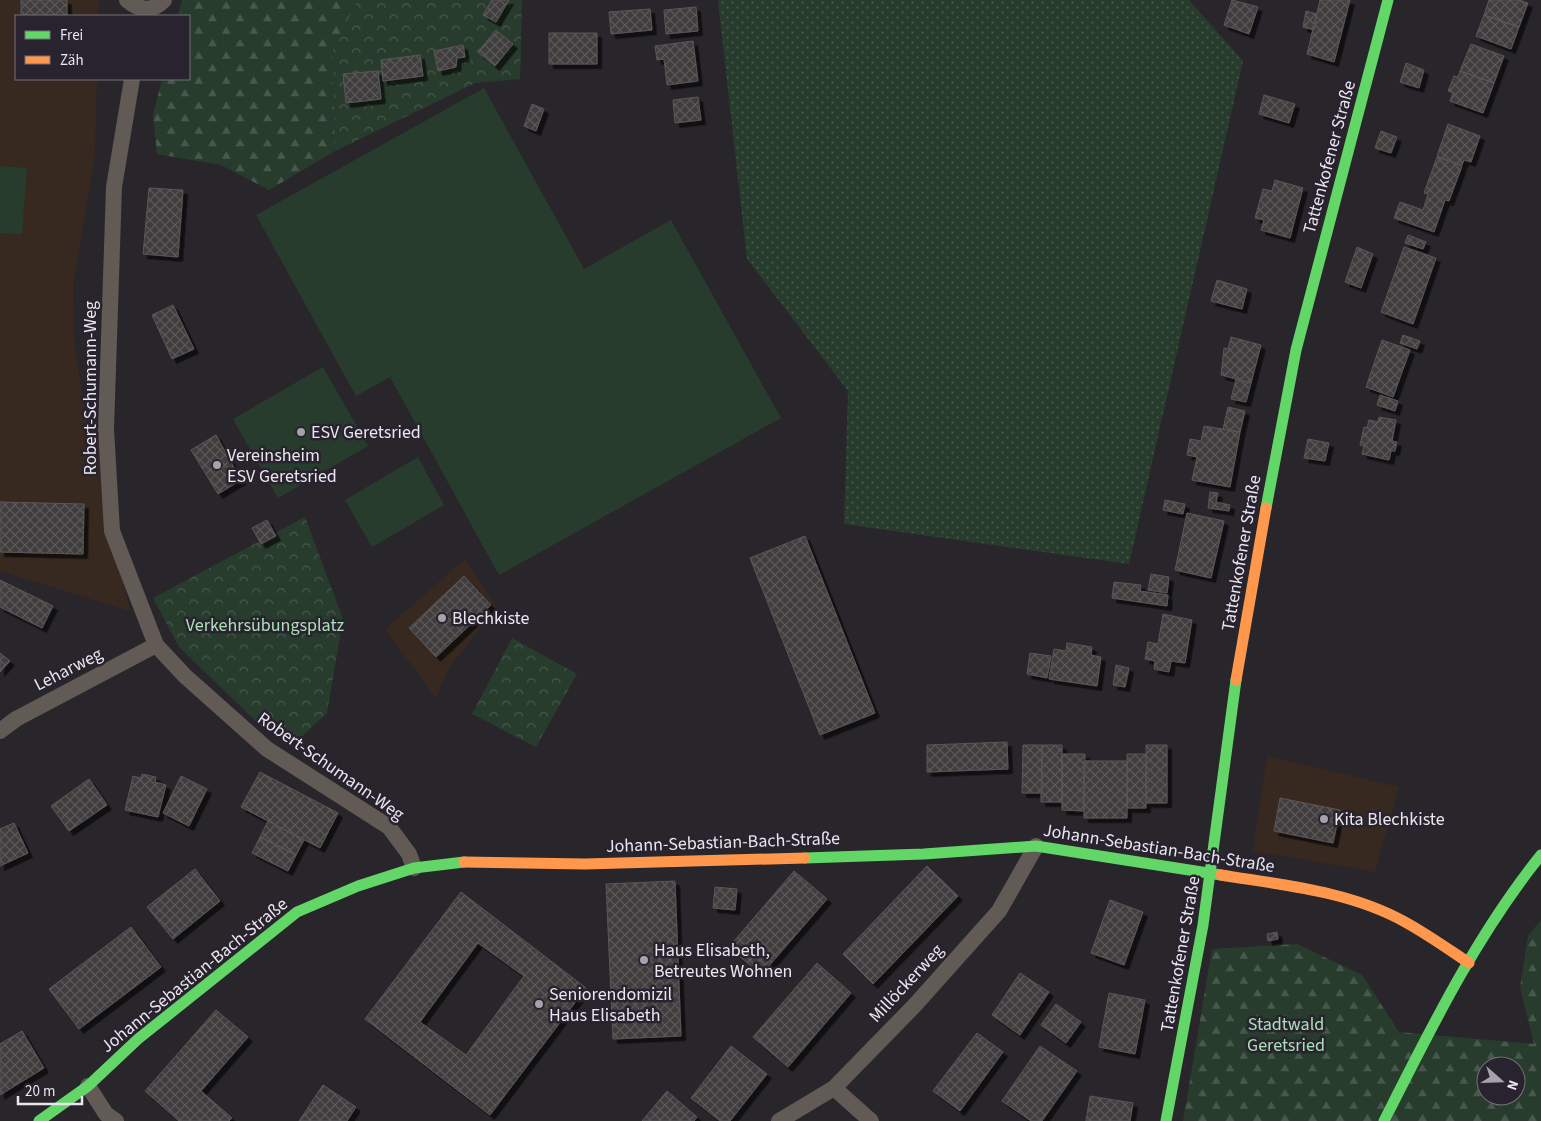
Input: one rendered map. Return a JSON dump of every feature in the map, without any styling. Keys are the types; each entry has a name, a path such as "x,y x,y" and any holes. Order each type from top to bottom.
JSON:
{"street":[{"path":"127,0 144,13 164,0"},
{"name":"Tattenkofener Straße","path":"1166,1121 1211,874 1233,700 1296,350 1388,0"},
{"name":"Robert-Schumann-Weg","path":"132,80 114,186 106,429 112,531 156,645 185,676 267,749 388,827 409,854 414,868"},
{"name":"Leharweg","path":"0,731 16,719 156,645"},
{"name":"Johann-Sebastian-Bach-Straße","path":"39,1121 88,1086 187,999 297,912 358,886 414,868 453,862 605,864 924,854 1036,846 1306,889 1362,903 1404,921 1469,963"},
{"name":"Millöckerweg","path":"779,1121 834,1088 915,1004 999,910 1036,846"},
{"path":"1384,1121 1418,1053 1469,963 1522,877 1541,855"},
{"path":"88,1086 106,1114 116,1121"},
{"path":"834,1088 871,1121"}],"shaded area":[{"path":"0,0 99,0 98,15 15,15 15,80 97,80 95,152 73,284 74,338 85,415 106,429 112,531 130,611 0,571"},
{"name":"Blechkiste","path":"465,559 496,607 449,668 436,698 385,629"},
{"name":"Kita Blechkiste","path":"1267,756 1399,787 1375,872 1253,851"}],"green space":[{"path":"182,0 358,0 333,51 335,151 269,190 221,165 157,154 153,115 162,80 190,80 190,15 178,15"},
{"path":"358,0 522,0 520,79 475,83 335,151 333,48"},
{"path":"718,0 1189,0 1243,61 1129,564 844,524 848,391 747,259"},
{"path":"484,88 584,269 671,220 781,418 499,575 390,377 356,396 256,215"},
{"path":"0,166 27,168 22,234 0,233"},
{"name":"ESV Geretsried","path":"323,367 368,446 278,498 233,419"},
{"path":"418,457 444,505 372,547 345,500"},
{"name":"Verkehrsübungsplatz","path":"305,517 343,619 327,713 297,741 263,728 179,647 153,598"},
{"path":"512,638 577,674 536,747 472,714"},
{"name":"Stadtwald Geretsried","path":"1541,920 1541,1121 1183,1121 1212,949 1297,944 1362,975 1399,1032 1534,1044 1520,987 1528,936"}],"building":[{"path":"21,0 67,0 67,15 21,15"},
{"path":"492,0 509,0 496,22 483,15"},
{"path":"1232,0 1258,7 1249,34 1224,25"},
{"path":"1320,0 1350,0 1334,62 1307,54"},
{"path":"1489,0 1519,0 1528,3 1519,27 1484,15"},
{"path":"696,7 698,31 666,34 664,10"},
{"path":"650,9 652,30 611,34 609,12"},
{"path":"1306,11 1317,14 1314,30 1303,27"},
{"path":"1484,15 1519,27 1511,49 1476,36"},
{"path":"496,30 513,44 495,66 478,52"},
{"path":"549,33 597,33 597,64 549,64"},
{"path":"693,41 698,81 667,85 664,59 657,60 655,46"},
{"path":"1471,44 1504,56 1494,83 1460,71"},
{"path":"463,45 465,57 457,58 456,67 438,71 434,51"},
{"path":"420,55 423,76 383,81 381,60"},
{"path":"1406,63 1424,70 1419,88 1400,82"},
{"path":"378,71 381,99 346,103 343,74"},
{"path":"1460,71 1494,83 1483,113 1450,101 1453,93 1448,91 1454,76 1458,77"},
{"path":"1264,95 1295,104 1289,123 1259,114"},
{"path":"698,97 701,120 675,123 673,100"},
{"path":"532,104 544,109 536,131 524,126"},
{"path":"1448,124 1480,136 1471,162 1464,160 1462,165 1437,156"},
{"path":"1381,131 1397,137 1391,153 1375,148"},
{"path":"1437,157 1462,166 1449,201 1445,200 1434,232 1394,218 1400,202 1423,210 1428,194 1424,193"},
{"path":"1275,180 1303,188 1290,238 1261,230 1264,220 1255,218 1263,189 1272,191"},
{"path":"149,188 183,190 178,257 143,254"},
{"path":"1408,235 1426,242 1423,249 1405,243"},
{"path":"1357,247 1373,254 1361,288 1345,282"},
{"path":"1404,247 1436,258 1413,324 1381,312"},
{"path":"1217,280 1247,289 1242,309 1211,301"},
{"path":"173,305 194,349 172,359 152,315"},
{"path":"1403,335 1420,341 1417,349 1400,343"},
{"path":"1231,337 1261,345 1251,383 1221,375 1224,348 1228,349"},
{"path":"1382,340 1410,350 1393,397 1366,387"},
{"path":"1236,379 1251,383 1246,402 1231,399"},
{"path":"1380,395 1398,401 1395,411 1377,405"},
{"path":"1228,407 1245,411 1240,432 1223,429"},
{"path":"1379,417 1396,420 1392,441 1397,442 1395,451 1391,451 1389,460 1362,454 1364,446 1360,445 1364,427 1367,428 1369,420 1378,422"},
{"path":"1204,426 1240,432 1230,487 1192,480 1197,457 1187,455 1190,439 1201,441"},
{"name":"Vereinsheim ESV Geretsried","path":"216,435 241,480 218,494 191,450"},
{"path":"1308,439 1329,443 1325,461 1304,458"},
{"path":"1210,492 1218,493 1216,502 1230,505 1229,511 1208,508"},
{"path":"1165,500 1185,504 1183,514 1163,510"},
{"path":"0,502 84,504 83,554 0,552"},
{"path":"1187,513 1224,521 1211,578 1175,570"},
{"path":"267,520 276,536 261,544 252,528"},
{"path":"805,536 875,713 820,735 750,558"},
{"path":"1151,574 1169,577 1167,593 1148,590"},
{"path":"464,576 491,605 436,657 409,628"},
{"path":"0,580 53,606 42,628 0,607"},
{"path":"1114,582 1141,585 1140,591 1168,595 1167,606 1112,598"},
{"path":"1163,614 1192,620 1185,663 1171,661 1169,672 1154,669 1155,661 1145,659 1148,642 1158,644"},
{"path":"1067,643 1092,647 1091,655 1101,657 1097,686 1049,679 1054,649 1066,651"},
{"path":"0,653 10,661 0,672"},
{"path":"1030,653 1051,656 1047,678 1027,674"},
{"path":"1116,665 1129,668 1125,687 1113,685"},
{"path":"1007,742 1008,769 927,772 927,745"},
{"path":"1023,745 1042,745 1042,793 1022,793"},
{"path":"1042,745 1062,745 1062,802 1041,802"},
{"path":"1146,745 1167,745 1167,803 1146,803"},
{"path":"1062,754 1085,754 1084,811 1062,810"},
{"path":"1127,754 1146,754 1146,808 1127,808"},
{"path":"1084,761 1127,761 1127,818 1084,818"},
{"path":"260,772 338,813 320,848 241,807"},
{"path":"142,774 156,777 155,782 166,785 158,817 125,810 133,776 141,778"},
{"path":"181,776 207,789 189,826 163,813"},
{"path":"89,779 107,805 69,831 51,806"},
{"path":"1280,798 1340,810 1333,843 1274,831"},
{"path":"268,821 304,840 296,855 260,837"},
{"path":"14,823 28,853 0,866 0,829"},
{"path":"260,837 296,855 288,871 252,853"},
{"path":"927,866 958,896 873,984 843,954"},
{"path":"195,869 220,901 173,939 147,907"},
{"path":"794,871 827,899 761,975 729,947"},
{"name":"Haus Elisabeth, Betreutes Wohnen","path":"675,881 681,1036 613,1039 606,884"},
{"path":"715,887 737,889 735,910 713,908"},
{"name":"Seniorendomizil Haus Elisabeth","path":"461,892 586,988 490,1115 365,1019","holes":["478,943 524,976 466,1055 420,1022"]},
{"path":"1110,900 1143,912 1124,965 1091,953"},
{"path":"131,927 161,967 79,1029 49,989"},
{"path":"1277,932 1278,939 1268,941 1267,934"},
{"path":"817,963 851,993 788,1067 753,1037"},
{"path":"1020,973 1049,992 1020,1035 992,1015"},
{"path":"1109,993 1145,1000 1135,1054 1099,1047"},
{"path":"1056,1004 1081,1022 1066,1043 1041,1025"},
{"path":"216,1010 248,1037 201,1091 232,1118 229,1121 179,1121 145,1091"},
{"path":"22,1031 44,1068 0,1095 0,1044"},
{"path":"977,1033 1003,1052 960,1111 933,1091"},
{"path":"731,1046 767,1074 730,1121 720,1121 691,1098"},
{"path":"1040,1046 1077,1071 1042,1121 1031,1121 1002,1101"},
{"path":"323,1085 356,1107 347,1121 299,1121"},
{"path":"667,1091 697,1117 694,1121 642,1121"},
{"path":"1090,1096 1133,1103 1130,1121 1086,1121"}],"traffic: fast":[{"path":"1266,508 1296,350 1388,0"},
{"path":"1166,1121 1203,925 1236,680"},
{"path":"805,858 924,854 1036,846 1221,875"},
{"path":"1384,1121 1437,1018 1475,950 1518,885 1541,855"},
{"path":"39,1121 88,1086 138,1039 297,912 358,886 414,868 464,862"}],"traffic: slow":[{"path":"1236,680 1266,508"},
{"path":"464,862 585,864 805,858"},
{"path":"1221,875 1292,886 1362,903 1384,911 1405,922 1469,963"}],"place":[{"name":"ESV Geretsried","path":"301,432"},
{"name":"Vereinsheim ESV Geretsried","path":"217,465"},
{"name":"Blechkiste","path":"442,618"},
{"name":"Kita Blechkiste","path":"1324,819"},
{"name":"Haus Elisabeth, Betreutes Wohnen","path":"644,960"},
{"name":"Seniorendomizil Haus Elisabeth","path":"539,1004"}]}
